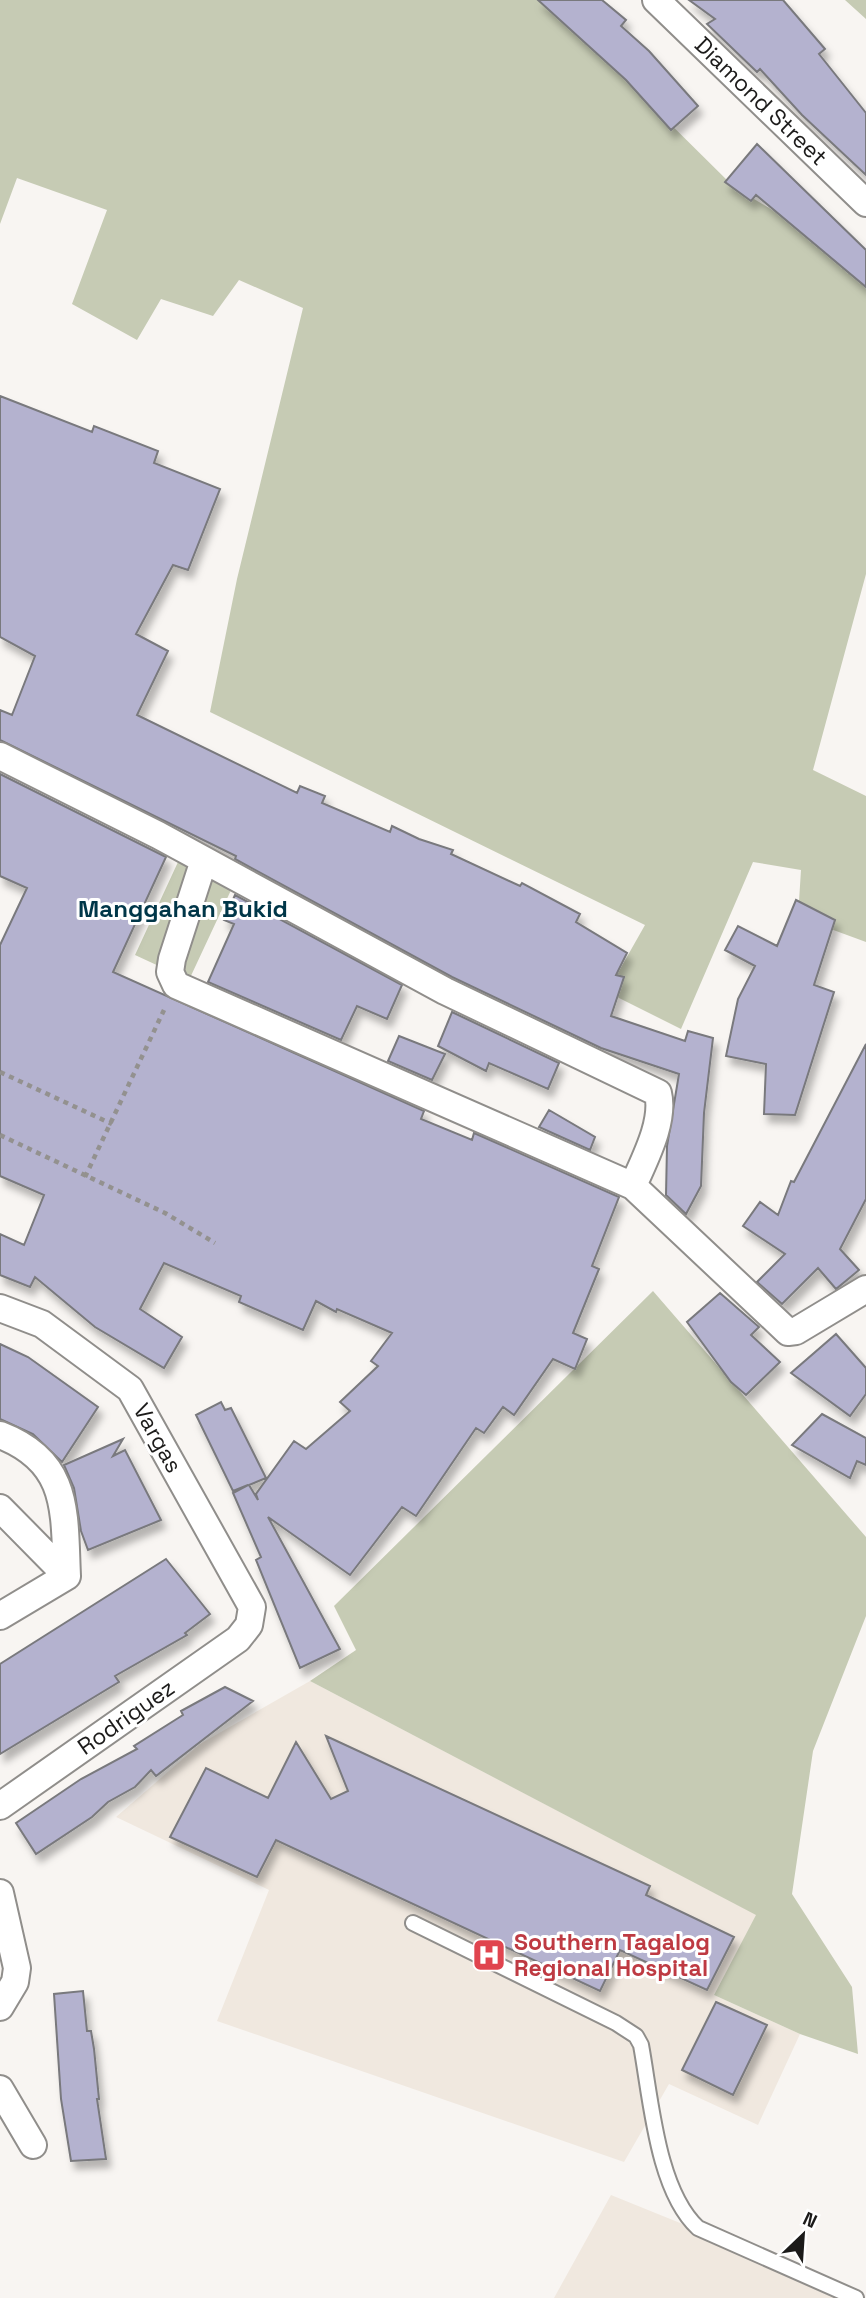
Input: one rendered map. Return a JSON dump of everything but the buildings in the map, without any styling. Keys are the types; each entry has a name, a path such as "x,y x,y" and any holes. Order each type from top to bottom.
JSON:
{"street":[{"name":"Diamond Street","path":"656,0 866,202"},
{"path":"0,756 204,860 445,991 658,1093 660,1102 649,1150 633,1186"},
{"path":"204,860 172,959 170,972 176,985 633,1186 788,1332 796,1331 866,1289"},
{"name":"Vargas","path":"0,1308 42,1324 130,1389 252,1607 249,1625"},
{"path":"0,1435 40,1458 55,1482 65,1507 67,1576"},
{"path":"0,1508 67,1576"},
{"path":"0,1616 67,1576"},
{"name":"Rodriguez","path":"0,1806 238,1639 249,1625"},
{"path":"0,1893 17,1968 15,1982 0,2007"},
{"path":"0,2089 33,2145"}],"lane":[{"path":"413,1923 616,2023 636,2036 641,2045 666,2170 673,2192 689,2220 698,2228 856,2298"}],"path":[{"path":"85,1177 176,985"},
{"path":"0,1072 111,1124"},
{"path":"0,1135 165,1213 215,1243"}],"shaded area":[{"name":"Southern Tagalog Regional Hospital","path":"310,1681 757,1915 714,1995 800,2034 758,2125 669,2084 624,2162 217,2021 269,1890 116,1817 200,1744"},
{"path":"611,2195 865,2298 554,2298"}],"green space":[{"path":"0,0 545,0 734,187 866,266 866,574 813,770 866,796 866,942 798,917 801,870 753,862 681,1029 607,992 645,925 210,712 237,579 303,308 239,280 213,316 161,299 137,340 72,304 107,210 17,178 0,224"},
{"path":"845,0 866,0 866,19"},
{"path":"178,862 232,888 189,980 135,955"},
{"path":"653,1291 866,1537 866,1616 813,1751 792,1894 852,1987 858,2054 800,2034 714,1995 756,1915 310,1681 356,1650 334,1606"}],"place":[{"name":"Southern Tagalog Regional Hospital","path":"489,1955"}],"district":[{"name":"Manggahan Bukid","path":"183,908"}]}
